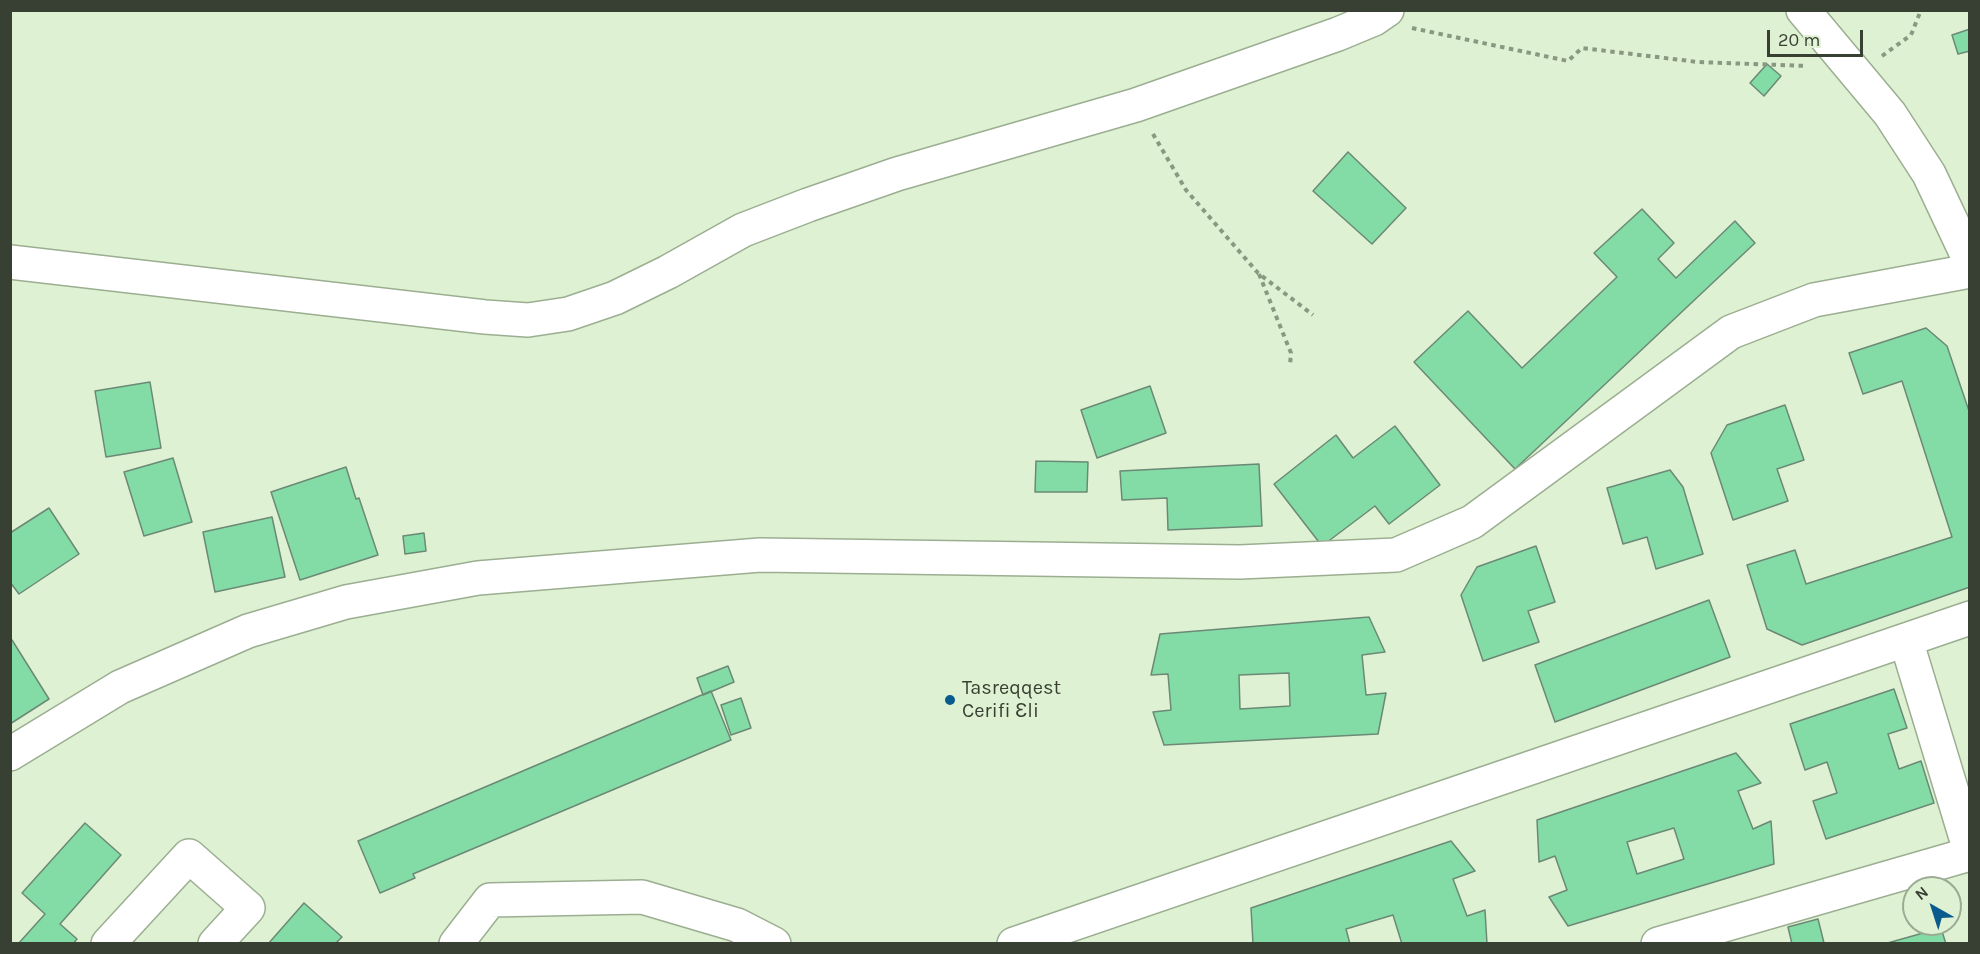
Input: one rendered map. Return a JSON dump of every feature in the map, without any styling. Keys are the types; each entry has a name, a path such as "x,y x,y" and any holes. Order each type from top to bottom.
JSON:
{"street":[{"path":"1803,10 1890,114 1929,174 1970,261"},
{"path":"10,262 528,320 568,314 615,298 668,273 743,230 808,205 897,174 1136,105 1381,15"},
{"path":"10,754 120,687 248,631 346,602 478,578 759,555 1240,562 1396,555 1472,522 1731,332 1814,300 1970,271"},
{"path":"1014,944 1970,618"},
{"path":"1658,944 1970,852 1906,640"},
{"path":"108,944 189,856 248,908 215,944"},
{"path":"456,944 490,900 642,897 737,926 774,944"}],"path":[{"path":"1381,15 1568,61 1582,48 1698,62 1790,67 1848,63 1885,55 1911,35 1921,10"},
{"path":"1136,105 1186,190 1258,273 1313,315"},
{"path":"1258,273 1291,353 1290,365"}],"building":[{"path":"1970,29 1970,51 1958,54 1952,35"},
{"path":"1767,64 1781,76 1764,96 1750,83"},
{"path":"1348,152 1406,208 1372,244 1313,191"},
{"path":"1642,209 1674,243 1658,259 1676,278 1735,221 1755,243 1515,469 1414,362 1468,311 1522,368 1617,277 1594,253"},
{"path":"1926,328 1947,346 1970,414 1970,587 1802,645 1767,629 1747,565 1795,550 1806,584 1952,537 1902,381 1863,394 1849,353"},
{"path":"150,382 161,448 106,457 95,391"},
{"path":"1150,386 1166,433 1097,458 1081,410"},
{"path":"1785,405 1804,460 1777,469 1788,501 1733,520 1711,453 1727,425"},
{"path":"1395,426 1440,485 1389,524 1375,506 1322,546 1274,484 1336,435 1353,458"},
{"path":"173,458 192,522 144,536 124,472"},
{"path":"1036,461 1088,462 1087,492 1035,492"},
{"path":"1259,464 1262,526 1168,530 1167,498 1122,500 1120,471"},
{"path":"346,467 378,555 300,580 271,492"},
{"path":"1670,470 1683,487 1703,554 1656,569 1647,537 1623,544 1607,488"},
{"path":"49,508 79,554 19,594 10,582 10,533"},
{"path":"272,517 285,577 215,592 203,532"},
{"path":"424,533 426,551 405,554 403,536"},
{"path":"1536,546 1555,602 1528,611 1539,642 1483,661 1461,595 1477,567"},
{"path":"1709,600 1730,657 1555,722 1535,665"},
{"path":"1369,617 1385,652 1362,655 1366,695 1386,693 1378,734 1164,745 1153,712 1171,710 1168,674 1151,675 1160,634","holes":["1289,673 1290,706 1240,709 1239,675"]},
{"path":"12,640 49,699 10,724 10,641"},
{"path":"728,666 734,682 703,695 697,678"},
{"path":"1894,689 1907,728 1888,734 1899,769 1921,761 1934,803 1826,839 1813,801 1837,793 1827,762 1805,770 1790,724"},
{"path":"711,691 731,740 413,874 415,878 380,893 358,841"},
{"path":"741,698 751,728 731,735 721,705"},
{"path":"1736,753 1761,783 1738,791 1753,829 1771,821 1774,864 1568,926 1549,897 1567,890 1555,856 1539,862 1537,820","holes":["1674,828 1684,859 1637,874 1627,842"]},
{"path":"85,823 121,855 60,924 77,939 73,944 18,944 45,914 22,893"},
{"path":"1451,841 1475,871 1453,879 1467,916 1485,910 1487,944 1402,944 1393,915 1346,929 1350,944 1253,944 1251,908"},
{"path":"304,903 342,937 335,944 268,944"},
{"path":"1818,919 1824,943 1792,944 1788,927"},
{"path":"1912,936 1944,936 1946,944 1884,944"}],"place":[{"name":"Tasreqqest Cerifi Ɛli","path":"950,700"}]}
